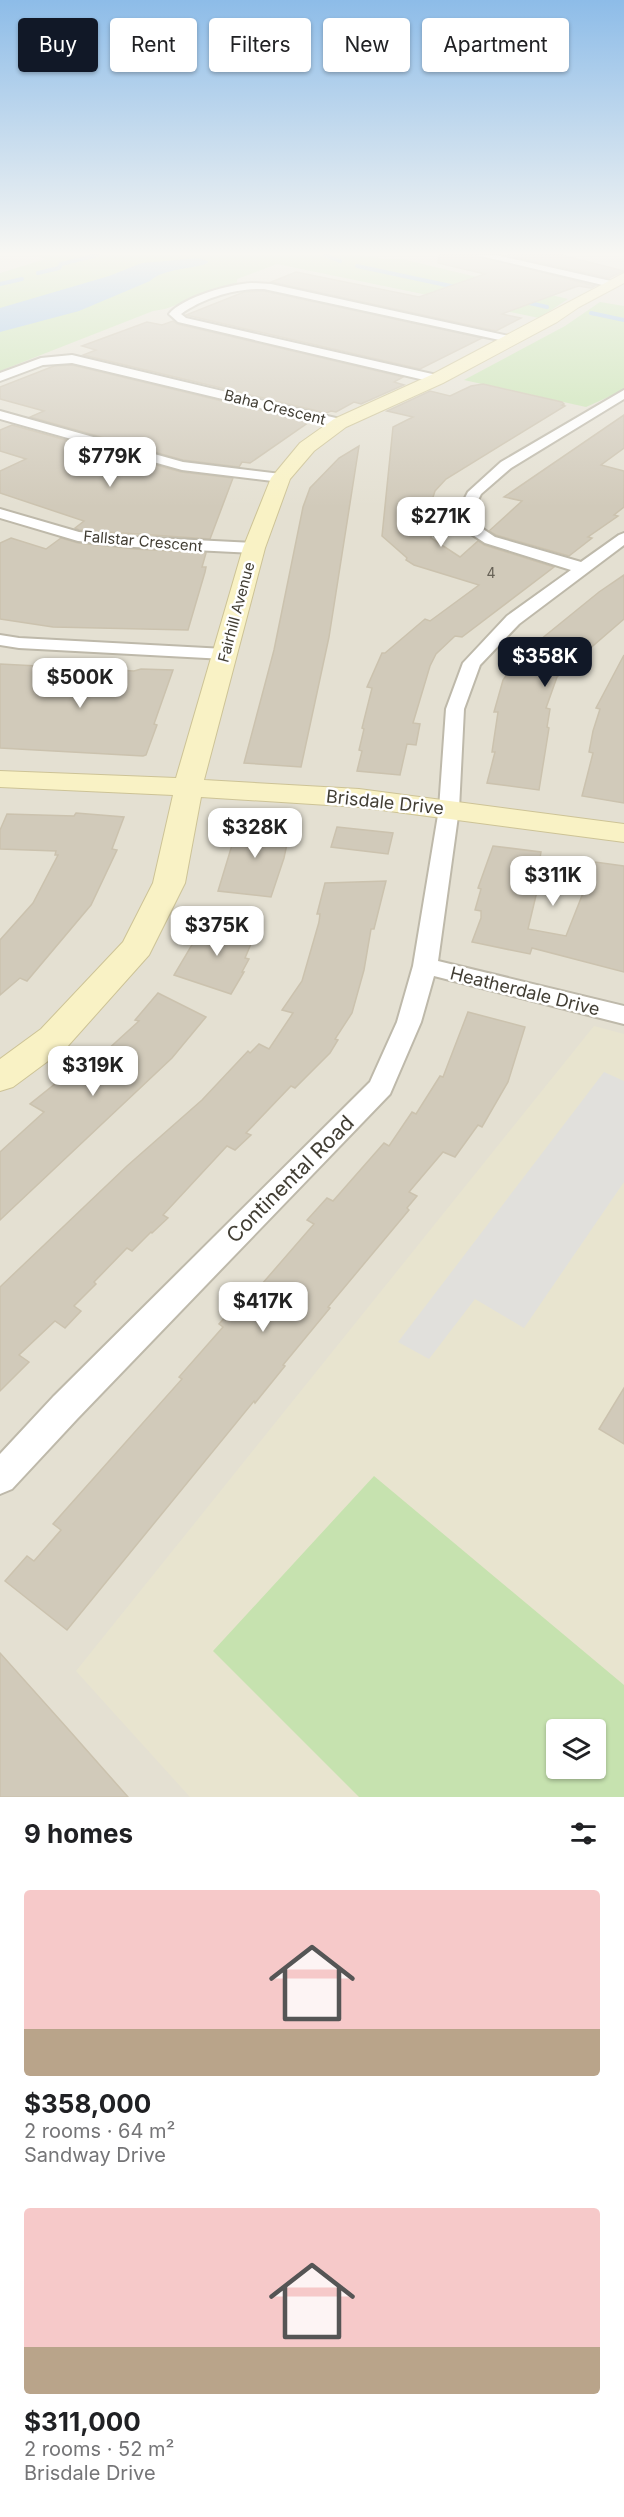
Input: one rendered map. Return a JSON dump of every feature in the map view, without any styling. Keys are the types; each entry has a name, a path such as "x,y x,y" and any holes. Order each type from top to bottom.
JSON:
{"street":[{"path":"264,339 437,379"},
{"name":"Fairhill Avenue","path":"0,1078 54,1038 137,947 169,883 187,788 254,548 282,478 307,447 340,423 437,379 513,339"},
{"name":"Baha Crescent","path":"0,377 41,362 72,359 340,423"},
{"path":"582,568 490,540 467,525 465,510 475,492 506,465 624,394"},
{"path":"0,415 182,466 282,478"},
{"name":"Fallstar Crescent","path":"0,513 78,536 134,542 254,548"},
{"name":"Continental Road","path":"0,1478 65,1408 381,1087 409,1022 425,966 449,809 455,709 472,663 513,620 624,538"},
{"path":"0,640 225,654"},
{"name":"Brisdale Drive","path":"0,779 325,795 624,833"},
{"name":"Heatherdale Drive","path":"425,966 624,1016"}],"shaded area":[{"path":"0,339 624,339 624,1797 0,1797"},
{"path":"594,1026 624,1034 624,1797 190,1797 76,1671"},
{"path":"604,1072 624,1081 624,1182 524,1328 475,1299 429,1359 398,1342"}],"green space":[{"path":"0,339 82,339 0,371"},
{"path":"541,339 624,339 624,390 586,407 464,380"},
{"path":"374,1476 624,1685 624,1797 359,1797 213,1651"}],"building":[{"path":"101,339 240,339 403,377 394,382 404,385 361,404 354,402 336,412 326,413 83,355 96,350 82,346"},
{"path":"289,339 480,339 420,369"},
{"path":"72,365 309,422 250,463 242,462 239,467 183,460 30,417 44,411 0,399 0,387 54,366"},
{"path":"483,384 562,402 565,406 446,479 435,491 424,525 431,526 431,538 460,557 478,541 484,545 554,567 462,637 455,636 436,654 430,666 413,723 420,724 416,745 407,744 400,775 357,771 362,751 359,750 364,729 362,728 372,688 367,687 382,653 385,653 425,619 430,621 479,585 414,565 382,536 393,427 413,417 387,411 430,391 450,396 471,386"},
{"path":"624,415 624,448 601,465 624,471 624,507 614,515 618,516 588,537 592,538 569,556 489,531 522,501 504,497"},
{"path":"12,425 181,472 233,478 210,539 79,530 75,528 84,521 0,493 0,471 26,459 0,451 0,430"},
{"path":"359,446 329,637 301,767 244,763 274,650 303,507 310,488 339,458"},
{"path":"11,538 46,549 61,538 78,543 134,549 206,553 202,567 206,567 205,572 188,630 53,627 0,619 0,543"},
{"path":"624,575 624,619 557,677 546,708 550,709 547,727 549,728 539,790 487,783 495,752 492,752 498,712 494,712 503,680 519,657 599,592"},
{"path":"624,655 624,803 582,796 593,753 589,752 593,731 600,709 596,708"},
{"path":"0,664 134,671 141,669 173,670 154,724 157,725 146,755 143,756 0,748"},
{"path":"76,813 124,817 112,849 117,850 91,905 27,981 20,978 0,995 0,940 33,903 58,855 55,855 56,851 0,849 0,830 7,814 74,816"},
{"path":"239,822 291,825 284,858 271,897 218,891"},
{"path":"337,827 393,833 388,854 331,847"},
{"path":"493,846 541,852 540,858 581,864 581,860 624,866 624,972 532,948 530,954 472,942 481,918 481,911 475,910 481,889 478,888","holes":["538,887 583,893 566,936 528,929"]},
{"path":"386,881 374,929 371,929 364,970 352,1013 335,1039 338,1040 330,1053 295,1088 291,1086 246,1133 251,1135 235,1150 227,1146 163,1215 168,1218 132,1251 127,1248 94,1282 96,1284 74,1306 81,1311 65,1328 55,1321 19,1355 29,1362 0,1391 0,1287 127,1166 202,1100 248,1051 250,1053 259,1044 269,1049 293,1013 282,1010 302,981 319,922 320,914 317,914 325,883"},
{"path":"206,921 256,932 245,958 249,959 242,972 244,972 231,994 174,975"},
{"path":"158,993 206,1017 172,1058 0,1220 0,1152 44,1112 30,1104 75,1068 83,1072 139,1021 135,1020"},
{"path":"468,1012 525,1027 508,1082 482,1127 478,1125 455,1157 443,1152 409,1192 417,1196 407,1208 409,1210 328,1307 330,1308 255,1403 254,1401 67,1630 5,1581 27,1556 34,1561 61,1530 53,1524 182,1379 179,1377 223,1327 219,1324 236,1305 234,1304 248,1288 255,1292 314,1224 307,1220 327,1198 333,1201 384,1143 389,1146 412,1112 416,1114 440,1076 443,1077"},
{"path":"624,1388 624,1444 599,1429"},
{"path":"0,1653 68,1729 128,1797 0,1797"}]}
